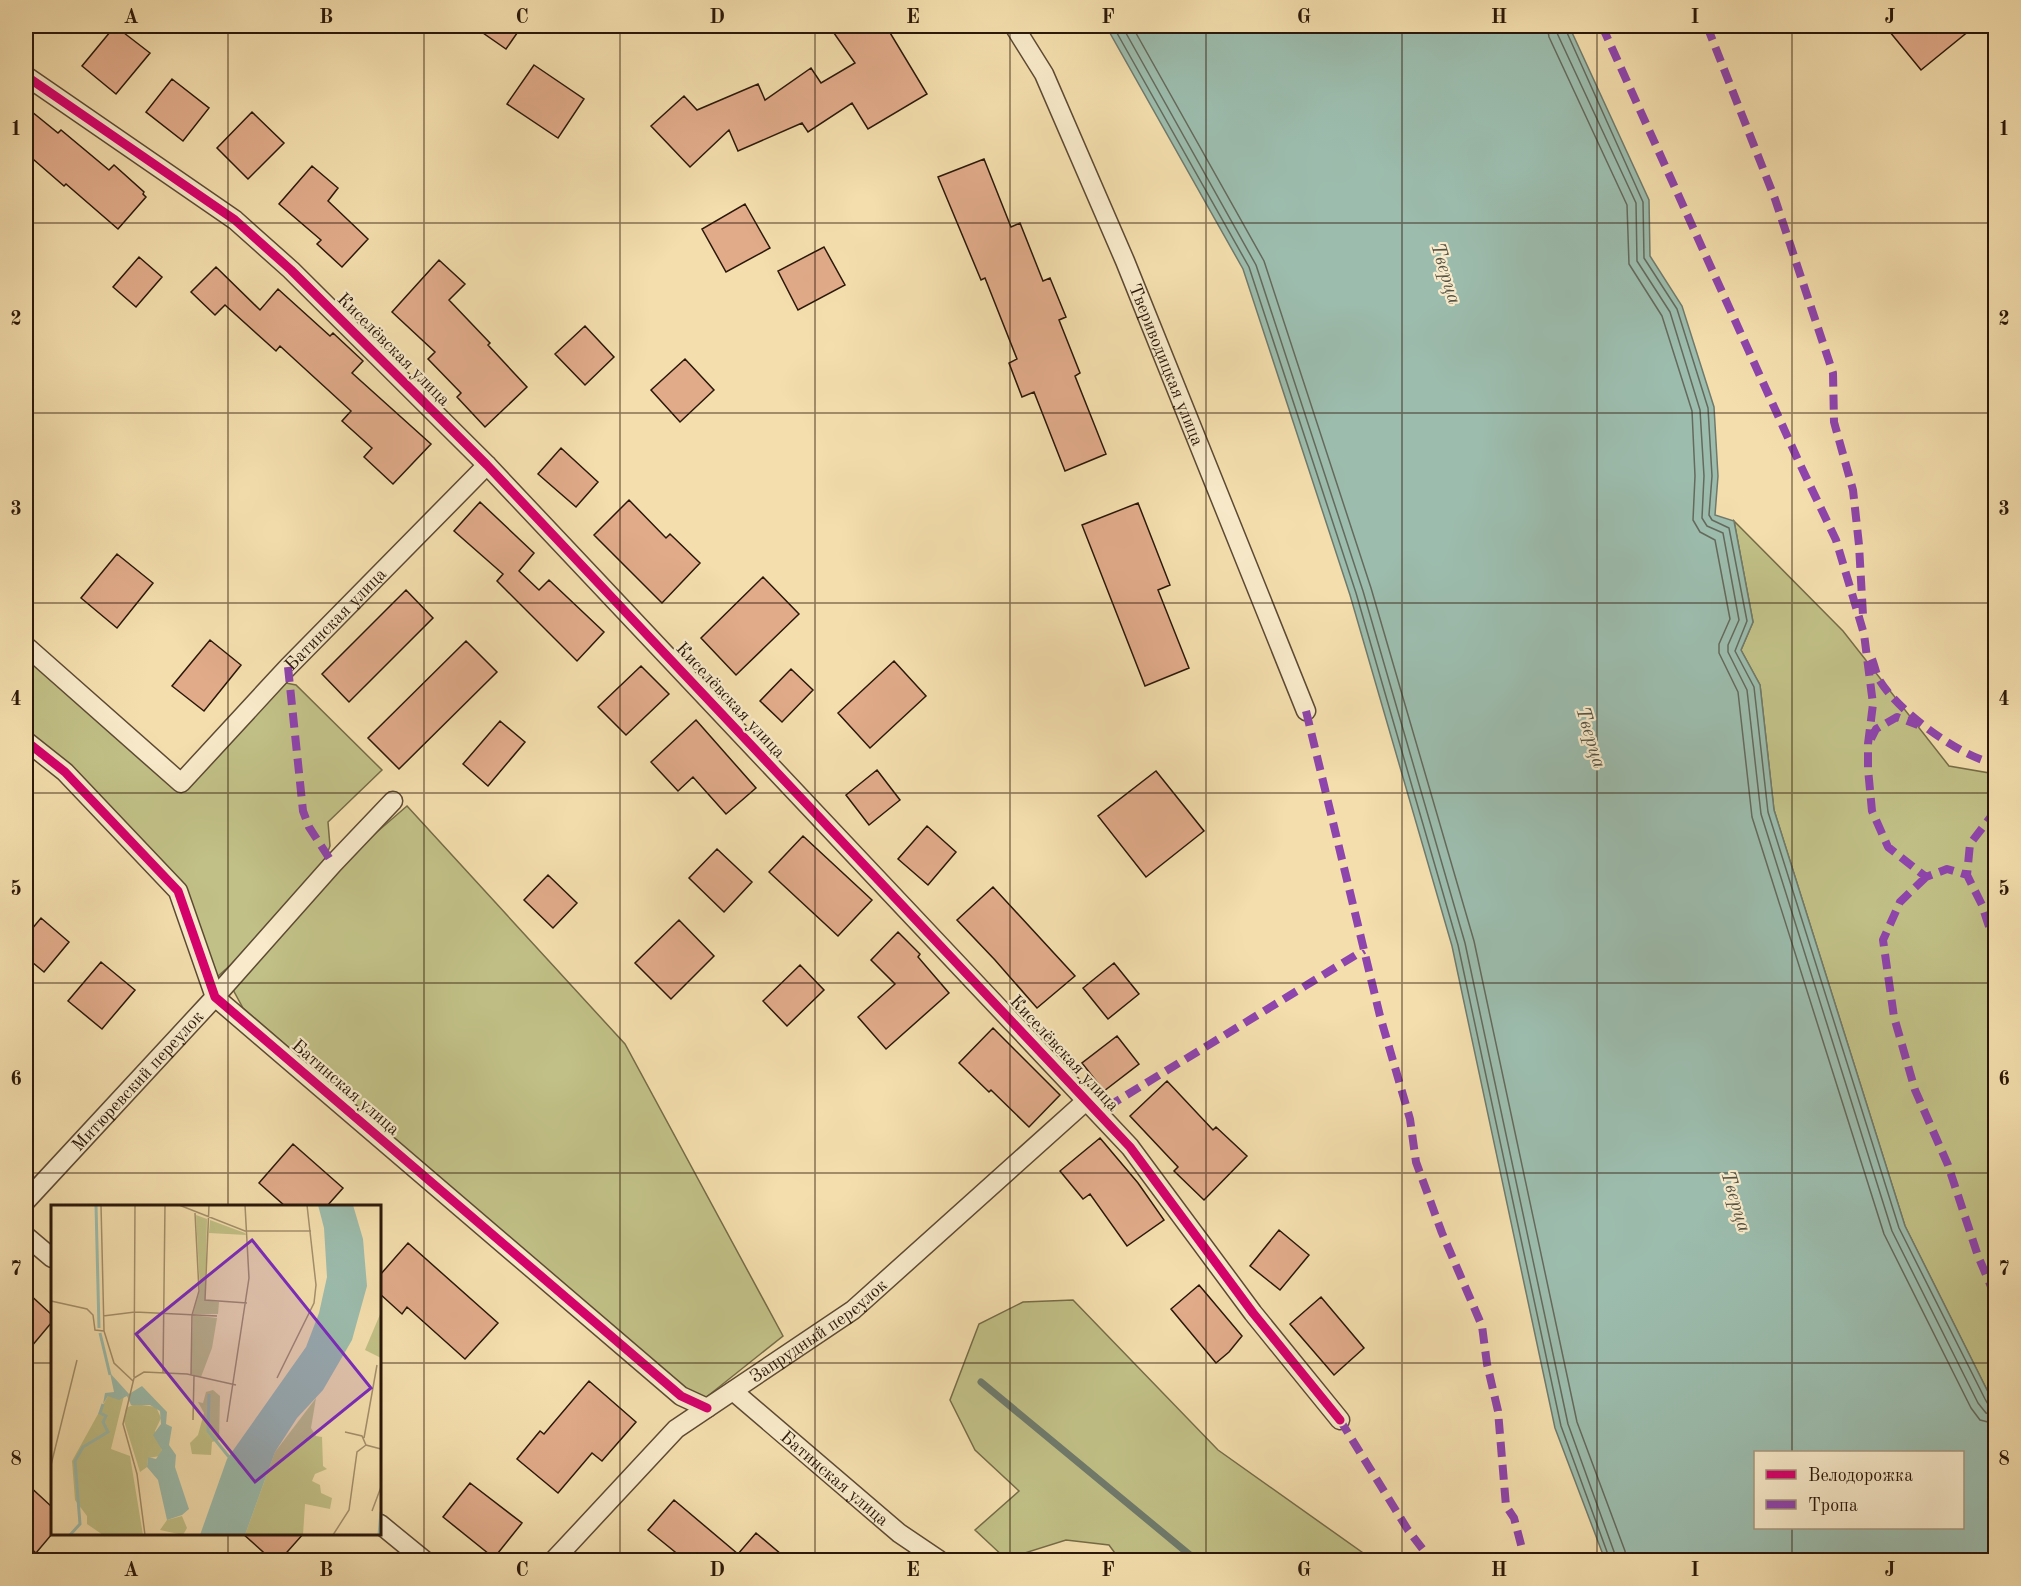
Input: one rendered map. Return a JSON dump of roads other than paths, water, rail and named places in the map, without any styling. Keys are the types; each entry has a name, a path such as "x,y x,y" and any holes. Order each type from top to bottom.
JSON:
{"street":[{"name":"Твериводицкая улица","path":"1014,26 1044,74 1120,251 1306,711"},
{"name":"Киселёвская улица","path":"26,76 235,220 299,278 487,465 1130,1147 1253,1313 1340,1420"},
{"name":"Батинская улица","path":"26,646 181,783 282,674 487,465"},
{"path":"26,741 65,772 178,891 215,997"},
{"name":"Митюревский переулок","path":"26,1201 393,801"},
{"name":"Батинская улица","path":"215,997 681,1396 707,1408"},
{"name":"Запрудный переулок","path":"554,1560 676,1429 756,1373 853,1310 1087,1100"},
{"path":"26,1236 51,1257"},
{"name":"Батинская улица","path":"733,1391 899,1533 939,1560"},
{"path":"381,1525 424,1560"}],"water":[{"name":"Тверца","path":"1106,26 1569,26 1649,200 1650,256 1682,306 1714,407 1718,476 1715,515 1734,521 1753,622 1741,650 1760,685 1774,810 1905,1226 1995,1406 1995,1560 1605,1560 1555,1428 1452,946 1350,595 1243,269"}],"waterway":[{"path":"981,1382 1196,1560"}]}
